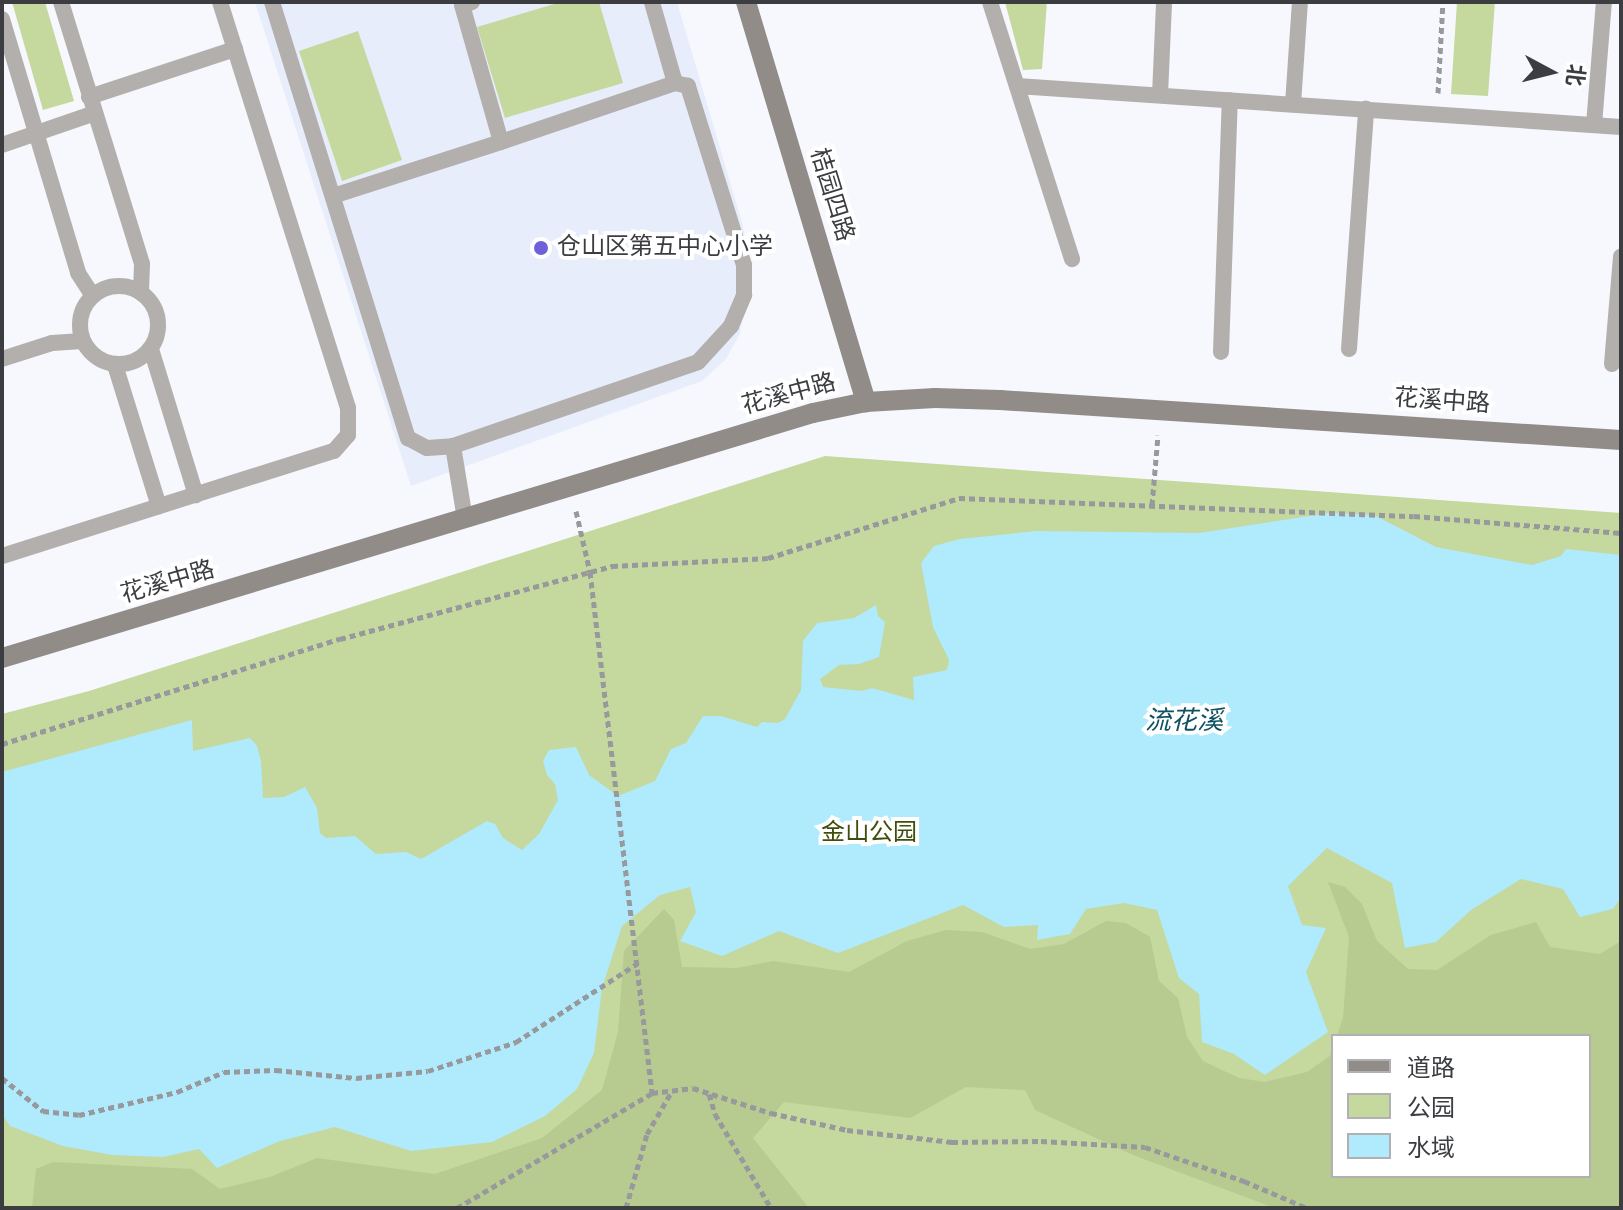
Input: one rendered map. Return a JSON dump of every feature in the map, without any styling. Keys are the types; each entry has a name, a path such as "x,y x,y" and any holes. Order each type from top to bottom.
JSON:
{"street":[{"name":"桔园四路","path":"746,2 866,402"},
{"name":"花溪中路","path":"2,658 813,413 866,402 965,399 1621,440"}],"lane":[{"path":"61,2 142,264 141,293"},
{"path":"2,556 334,451 348,435 348,408 220,2"},
{"path":"272,2 408,438 427,448 453,446 698,362 731,326 744,295 744,265 688,86 675,83 333,196"},
{"path":"472,2 462,5 501,142"},
{"path":"990,2 1072,259"},
{"path":"1160,95 1164,2"},
{"path":"1293,104 1300,2"},
{"path":"1594,125 1604,2"},
{"path":"658,3 675,83"},
{"path":"2,19 78,273 93,296"},
{"path":"2,145 36,135 92,105 235,49"},
{"path":"1017,86 1621,127"},
{"path":"1221,352 1230,100"},
{"path":"1349,349 1366,109"},
{"path":"1612,364 1621,256"},
{"path":"151,349 134,362 115,365 98,360 82,341 81,314 93,296 110,287 123,286 141,293 155,309 159,322 151,349 196,495"},
{"path":"2,359 52,343 82,341"},
{"path":"115,365 159,506"},
{"path":"453,446 465,519"}],"path":[{"path":"1437,114 1443,2"},
{"path":"1152,505 1160,410"},
{"path":"571,487 590,572 612,782 635,933 652,1093"},
{"path":"2,744 340,639 612,566 768,558 959,498 1414,516 1621,533"},
{"path":"2,1078 43,1111 79,1115 177,1092 224,1072 276,1070 356,1078 428,1071 516,1042 638,963"},
{"path":"457,1208 652,1093 693,1088 786,1117 847,1130 952,1142 1041,1141 1145,1147 1244,1181 1307,1208"},
{"path":"626,1208 647,1134 673,1090"},
{"path":"708,1093 715,1114 771,1208"}],"shaded area":[{"name":"仓山区第五中心小学","path":"255,2 677,2 743,226 750,269 740,334 726,359 702,381 411,486"}],"green space":[{"path":"12,2 45,2 74,101 43,110"},
{"path":"561,2 599,2 623,83 505,118 477,27"},
{"path":"1005,2 1047,2 1042,69 1023,70"},
{"path":"1457,2 1495,2 1488,96 1451,94"},
{"path":"358,31 402,160 342,181 299,51"},
{"name":"金山公园","path":"825,456 1621,513 1621,1208 2,1208 2,714 89,691"},
{"path":"1328,882 1345,887 1362,904 1377,941 1408,969 1437,970 1491,935 1536,922 1550,947 1600,954 1621,941 1621,1208 1275,1208 1133,1155 1035,1110 1025,1090 966,1087 910,1118 784,1102 753,1138 809,1208 32,1208 36,1169 53,1162 192,1169 220,1189 270,1177 317,1158 435,1174 542,1138 602,1090 618,1032 624,951 664,909 674,920 682,967 737,968 773,961 849,972 907,941 946,930 982,932 1030,949 1064,944 1106,921 1126,923 1150,937 1159,981 1178,998 1187,1037 1203,1061 1239,1078 1265,1082 1307,1072 1331,1053 1331,1178 1591,1178 1591,1034 1338,1034 1343,1018 1349,937"}],"water":[{"name":"流花溪","path":"1329,513 1374,515 1436,547 1532,565 1561,556 1566,549 1621,555 1621,897 1613,909 1580,917 1563,889 1521,879 1471,910 1436,942 1405,948 1392,883 1327,848 1288,886 1302,925 1326,928 1306,972 1328,1032 1265,1075 1234,1054 1202,1042 1199,994 1179,978 1157,910 1124,903 1086,909 1070,934 1037,940 1038,925 1004,927 963,905 838,953 779,931 722,956 680,941 696,912 690,887 660,895 622,926 602,988 594,1053 577,1089 545,1116 492,1142 411,1151 335,1127 280,1141 217,1168 199,1149 163,1157 112,1155 63,1146 10,1126 2,1114 2,772 192,720 193,751 250,738 257,746 261,761 263,798 284,797 305,787 317,808 320,833 326,838 355,836 376,854 406,852 421,859 487,821 495,824 503,838 522,850 539,834 558,800 555,784 547,775 543,761 549,750 576,747 589,775 618,796 655,781 671,749 686,743 703,716 721,716 757,727 762,722 778,723 785,719 801,690 803,641 817,623 854,618 876,605 878,616 885,622 879,657 859,664 839,665 820,679 823,687 862,691 872,688 914,700 913,677 947,670 949,660 933,627 921,563 934,546 960,539 1036,531 1199,533"}],"place":[{"name":"仓山区第五中心小学","path":"541,248"}]}
